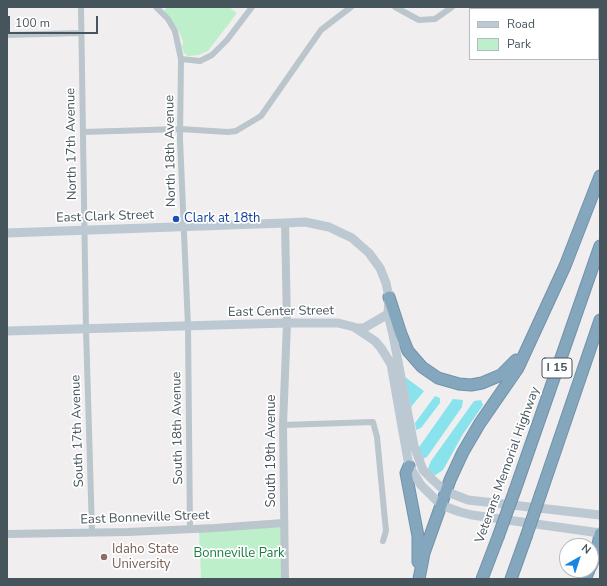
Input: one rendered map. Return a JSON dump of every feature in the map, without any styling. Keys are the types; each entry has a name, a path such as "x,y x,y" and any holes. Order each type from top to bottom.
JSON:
{"highway":[{"path":"418,579 424,553 445,491 463,452 480,423 518,368 565,266 600,176"},
{"name":"Veterans Memorial Highway","path":"482,579 515,490 600,246"},
{"path":"389,297 408,351 422,367 438,378 449,382 471,385 482,383 501,376 527,347"},
{"name":"I 15","path":"511,579 600,320"},
{"path":"409,466 406,473 418,536 418,579"}],"main road":[{"name":"East Clark Street","path":"7,233 305,222 329,227 352,238 369,253 380,268 389,297 388,314"},
{"path":"354,327 364,328 388,314 414,446 423,470 445,491 468,500 600,515"},
{"name":"East Center Street","path":"7,331 287,323 338,323 354,327 375,341 391,364 409,466 421,485 441,505 472,515 600,534"}],"street":[{"name":"North 17th Avenue","path":"81,7 86,329"},
{"name":"North 18th Avenue","path":"156,7 168,19 175,31 181,60 180,129 188,326"},
{"path":"181,60 200,61 212,55 227,40 252,7"},
{"path":"83,132 180,129 228,132 236,131 261,116 321,30 350,7"},
{"path":"395,7 419,20 435,19 452,7"},
{"path":"7,35 81,33"},
{"name":"South 19th Avenue","path":"284,579 282,424 287,323 285,223"},
{"name":"South 18th Avenue","path":"188,326 190,529"},
{"name":"South 17th Avenue","path":"86,329 92,532"},
{"path":"282,424 373,422 377,437 386,531 383,541"},
{"name":"East Bonneville Street","path":"7,534 190,529 284,523"}],"green space":[{"path":"167,7 229,7 237,13 208,51 199,55 188,56 184,53 182,47 183,41 179,31 164,11"},
{"name":"Bonneville Park","path":"283,527 288,579 201,579 199,529"}],"water":[{"path":"405,377 424,391 411,407"},
{"path":"435,396 440,398 440,403 421,428 416,430 415,423"},
{"path":"453,399 463,400 462,407 427,457 422,459 417,450"},
{"path":"481,400 483,405 463,434 443,470 434,476 427,471 431,461 474,401"}],"place":[{"name":"Clark at 18th","path":"176,219"},
{"name":"Idaho State University","path":"104,557"}]}
